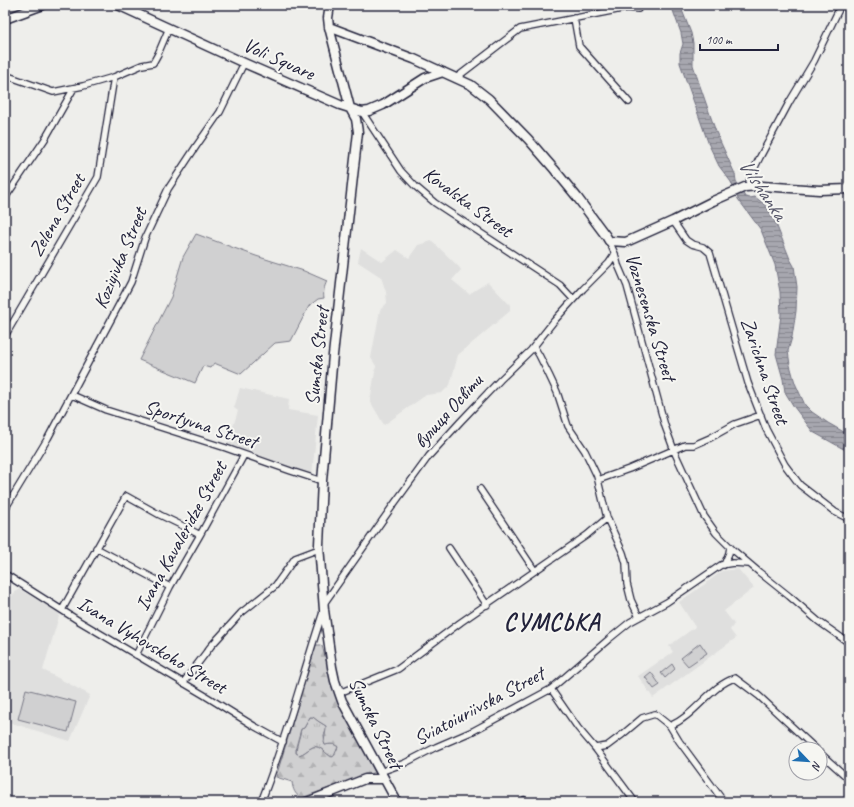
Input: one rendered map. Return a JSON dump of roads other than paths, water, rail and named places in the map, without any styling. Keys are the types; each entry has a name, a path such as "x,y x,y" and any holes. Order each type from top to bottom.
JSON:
{"main road":[{"path":"5,19 43,5"},
{"name":"Voli Square","path":"118,5 244,63 350,108"},
{"name":"Voli Square","path":"330,5 328,18 329,27 350,108"},
{"name":"Voznesenska Street","path":"329,27 414,59 471,86 488,99 528,139 577,197 608,240"},
{"path":"350,108 362,112 369,111 382,105 425,78 443,72"},
{"name":"Sumska Street","path":"350,108 356,119 358,139 333,355 322,481 319,549 323,607 332,667 339,693 397,802"},
{"path":"608,240 626,242 746,187 849,190"},
{"path":"307,802 366,779 382,776"}],"street":[{"path":"746,187 760,157 790,101 814,61 841,5"},
{"path":"456,78 520,29 627,8 638,9"},
{"path":"574,18 579,46 629,102"},
{"path":"5,75 53,92 114,77 153,62 169,28"},
{"name":"Koziyivka Street","path":"5,509 72,395 131,282 146,238 168,189 220,112 244,63"},
{"name":"Zelena Street","path":"5,336 98,177 114,77"},
{"path":"5,198 46,139 74,88"},
{"name":"Kovalska Street","path":"362,112 401,171 415,186 435,203 560,285 574,299"},
{"name":"Zarichna Street","path":"673,221 686,240 692,244 703,247 710,253 748,382 766,429 785,466 800,485 835,512 849,519"},
{"name":"Voznesenska Street","path":"608,240 628,286 665,426 674,450 704,516 716,533 749,564 818,621 849,643"},
{"name":"вулиця Освіти","path":"323,607 389,510 429,456 460,422 534,347 583,289 609,264 615,254"},
{"path":"534,347 557,392 568,426 585,451 597,476 607,518 626,563 627,584 631,600 639,617"},
{"name":"Sportyvna Street","path":"72,395 106,410 322,481"},
{"path":"598,480 629,469 685,445 694,445 735,424 761,415"},
{"name":"Ivana Kavaleridze Street","path":"136,655 170,588 244,455"},
{"path":"480,490 535,571"},
{"path":"62,610 126,496 160,516 200,535"},
{"path":"339,693 398,669 461,622 587,535 607,518"},
{"path":"724,565 730,547"},
{"path":"96,548 170,588"},
{"path":"449,548 487,605"},
{"path":"183,682 211,646 240,614 275,586 294,558 319,549"},
{"name":"Sviatoiuriivska Street","path":"382,776 436,747 473,731 551,689 630,622 667,602 722,565 749,564"},
{"name":"Ivana Vyhovskoho Street","path":"5,574 79,621 183,682 254,726 284,742"},
{"name":"Sumska Street","path":"261,802 284,742 323,607"},
{"path":"670,726 678,723 690,714 716,689 728,680 735,678 759,696 807,741"},
{"path":"551,689 578,728 595,748 635,802"},
{"path":"595,748 607,746 642,718 655,714 670,726 679,741 724,802"},
{"path":"828,760 849,779"}],"district":[{"name":"СУМСЬКА","path":"552,622"}],"water label":[{"name":"Vilshanka","path":"763,189"}]}
